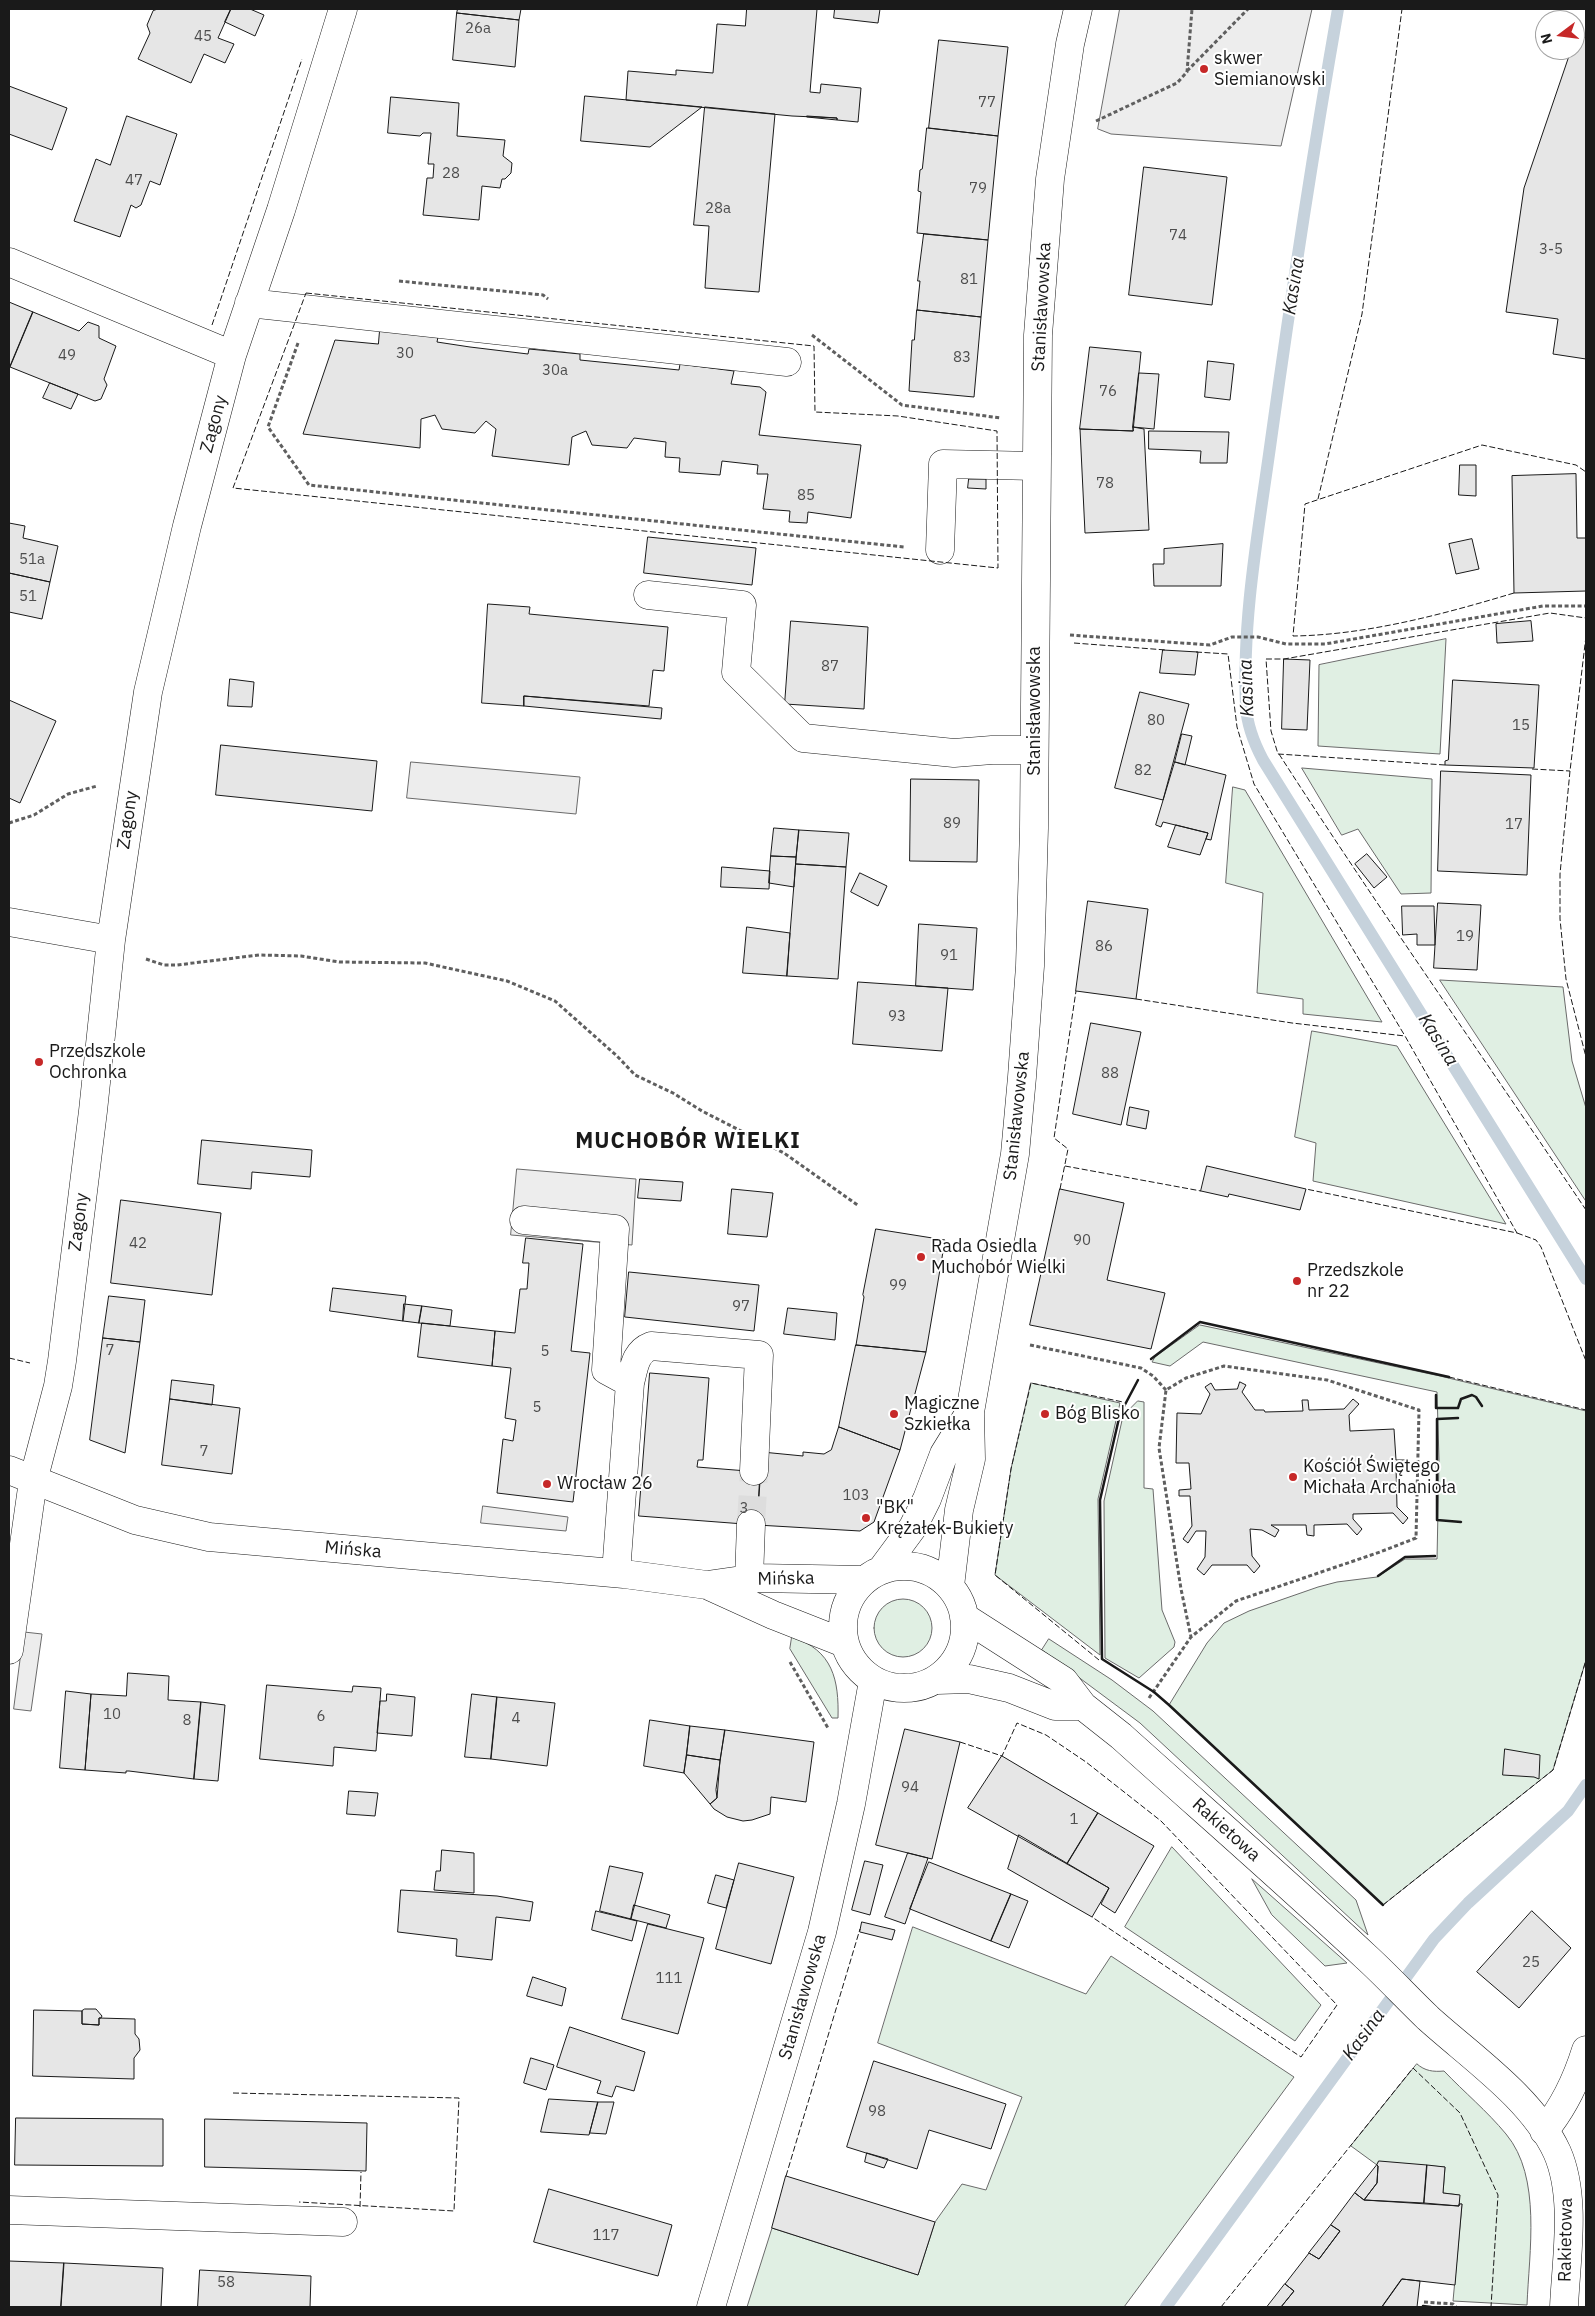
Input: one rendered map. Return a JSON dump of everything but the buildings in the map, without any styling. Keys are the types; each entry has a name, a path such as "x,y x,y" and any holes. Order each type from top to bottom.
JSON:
{"street":[{"name":"Zagony","path":"9,1650 21,1476 58,1386 93,1111 111,940 148,692 187,526 232,355 281,210 343,9"},
{"name":"Stanisławowska","path":"950,1586 958,1516 971,1459 970,1412 1014,1154 1021,1087 1030,966 1038,335 1050,179 1070,44 1078,9"},
{"path":"9,262 232,355"},
{"path":"249,303 787,362"},
{"path":"940,550 943,464 1036,466"},
{"path":"648,595 742,605 736,672 803,738 954,753 992,750 1034,750"},
{"path":"9,922 111,940"},
{"path":"524,1220 615,1228 606,1370 630,1384"},
{"path":"616,1573 630,1384 636,1359 643,1349 651,1346 759,1355 754,1471"},
{"name":"Stanisławowska","path":"873,1574 913,1527 927,1499 944,1454 970,1412"},
{"name":"Mińska","path":"21,1476 135,1520 209,1537 616,1573 707,1585 749,1579 873,1574"},
{"path":"749,1579 751,1524"},
{"path":"938,1680 951,1668 960,1652 965,1635 964,1617 959,1600 950,1586 935,1574 918,1568 900,1566 873,1574 853,1593 845,1608 842,1625 844,1642 850,1658 860,1671 873,1681 889,1688 906,1690 938,1680 969,1679 1009,1688 1055,1706 1083,1706"},
{"name":"Mińska","path":"707,1585 773,1615 844,1642"},
{"name":"Rakietowa","path":"964,1617 1064,1681 1083,1706 1121,1736 1366,1957 1428,2017 1524,2104 1544,2131 1556,2152 1561,2166 1568,2201 1564,2307"},
{"name":"Stanisławowska","path":"711,2307 822,1932 851,1804 873,1681"},
{"path":"1544,2131 1558,2113 1575,2080 1586,2050"},
{"path":"9,2210 343,2222"}],"path":[{"path":"1187,72 1192,9"},
{"path":"1094,122 1177,84 1248,9"},
{"path":"310,310 268,427 309,485 940,550"},
{"path":"1065,634 1210,644 1232,637 1258,637 1286,644 1325,644 1544,606 1586,606"},
{"path":"9,823 34,815 68,794 101,784"},
{"path":"143,959 171,965 259,955 301,956 339,962 425,962 507,981 555,1001 617,1056 635,1075 673,1093 702,1111 784,1153 859,1206"},
{"path":"1030,1345 1141,1368 1153,1376 1166,1390 1159,1448 1181,1589 1191,1637"},
{"path":"1149,1698 1191,1637 1236,1601 1416,1538 1420,1410 1327,1380 1224,1366 1186,1378 1166,1390"},
{"path":"788,1660 831,1734"},
{"path":"1424,2302 1453,2304 1456,2307"}],"green space":[{"path":"1446,639 1440,754 1318,746 1319,665"},
{"path":"1302,768 1432,779 1431,893 1401,894 1358,829 1342,835"},
{"path":"1233,787 1245,790 1382,1022 1303,1014 1303,999 1257,993 1263,893 1226,883"},
{"path":"1440,980 1563,987 1572,1061 1586,1108 1586,1201"},
{"path":"1312,1031 1397,1046 1506,1224 1313,1181 1316,1143 1295,1137"},
{"path":"1200,1325 1440,1376 1586,1411 1586,1660 1553,1770 1383,1905 1169,1705 1207,1643 1224,1623 1249,1611 1318,1587 1337,1582 1377,1577 1405,1559 1437,1559 1439,1460 1437,1392 1203,1342 1170,1366 1152,1362 1155,1357"},
{"path":"1031,1383 1120,1403 1098,1499 1100,1655 995,1575 1011,1469"},
{"path":"1138,1401 1144,1402 1144,1488 1153,1489 1162,1610 1175,1642 1174,1647 1139,1678 1105,1658 1104,1501 1123,1416"},
{"path":"903,1599 919,1604 927,1612 932,1628 927,1644 919,1652 903,1657 887,1652 879,1644 874,1628 879,1612 887,1604"},
{"path":"792,1637 817,1650 831,1668 837,1691 838,1718 832,1718 790,1649"},
{"path":"1049,1639 1112,1680 1153,1711 1356,1900 1368,1935 1140,1723 1042,1650"},
{"path":"1172,1847 1321,2005 1295,2041 1125,1927"},
{"path":"1252,1879 1347,1963 1325,1966 1272,1915"},
{"path":"913,1927 1086,1994 1111,1956 1294,2077 1124,2307 747,2307 772,2228 918,2275 935,2222 962,2184 986,2190 1022,2097 878,2043"},
{"path":"1417,2064 1429,2070 1444,2071 1499,2126 1517,2152 1525,2171 1531,2216 1527,2305 1453,2301 1462,2204 1459,2204 1459,2195 1443,2193 1445,2167 1379,2162 1377,2165 1351,2146"}],"shaded area":[{"name":"skwer Siemianowski","path":"1120,9 1312,9 1281,146 1111,134 1098,129"},
{"path":"411,762 580,777 576,814 407,798"},
{"path":"517,1169 636,1179 632,1245 511,1235"},
{"path":"483,1506 568,1517 566,1531 481,1523"},
{"path":"24,1632 42,1634 31,1711 14,1709"}],"waterway":[{"name":"Kasina","path":"1338,9 1294,278 1261,506 1249,606 1245,673 1249,727 1263,760 1586,1279"},
{"name":"Kasina","path":"1166,2307 1434,1939 1468,1903 1568,1811 1586,1785"}],"tunnel":[{"path":"751,1524 754,1471"}],"fence":[{"path":"1318,499 1362,314 1402,9"},
{"path":"212,325 302,59"},
{"path":"306,293 814,346 815,412 898,416 997,431 998,568 233,488 306,293"},
{"path":"1514,593 1405,622 1349,632 1293,636 1305,504 1482,445 1576,465 1586,472"},
{"path":"1445,765 1278,754 1271,731 1266,659 1284,659 1550,613 1586,618"},
{"path":"1586,636 1560,874 1560,919 1566,979 1586,1057"},
{"path":"1074,643 1166,650"},
{"path":"1196,652 1228,654 1237,727 1254,784 1405,1036"},
{"path":"1279,754 1316,812 1586,1210"},
{"path":"1532,769 1570,771"},
{"path":"1060,1189 1068,1149 1054,1138 1076,991"},
{"path":"1136,999 1292,1023 1405,1036 1517,1233 1306,1189"},
{"path":"1065,1166 1201,1191"},
{"path":"1517,1233 1536,1240 1541,1247 1586,1361"},
{"path":"9,1358 30,1363"},
{"path":"1449,1377 1586,1410"},
{"path":"1099,1660 995,1575 1011,1469 1031,1383 1123,1402"},
{"path":"1383,1905 1553,1770 1586,1660"},
{"path":"960,1742 1002,1756 1017,1723 1046,1735 1086,1762 1161,1821 1337,2005 1301,2057 1092,1917"},
{"path":"786,2176 860,1929"},
{"path":"1221,2307 1413,2068 1460,2113 1498,2195 1491,2307"},
{"path":"233,2093 459,2098 454,2211 299,2202"},
{"path":"360,2207 361,2172"}],"wall":[{"path":"1151,1359 1200,1322 1449,1377"},
{"path":"1138,1380 1120,1414 1100,1500 1102,1659 1154,1692 1169,1705 1383,1905"},
{"path":"1436,1395 1436,1408 1458,1408 1461,1399 1472,1395 1476,1397 1482,1406"},
{"path":"1458,1418 1437,1419 1437,1520 1461,1522"},
{"path":"1378,1576 1405,1557 1435,1556"},
{"path":"1423,2306 1431,2307"}],"place":[{"name":"skwer Siemianowski","path":"1204,69"},
{"name":"Przedszkole Ochronka","path":"39,1062"},
{"name":"Rada Osiedla Muchobór Wielki","path":"921,1257"},
{"name":"Przedszkole nr 22","path":"1297,1281"},
{"name":"Magiczne Szkiełka","path":"894,1414"},
{"name":"Bóg Blisko","path":"1045,1414"},
{"name":"Kościół Świętego Michała Archanioła","path":"1293,1477"},
{"name":"Wrocław 26","path":"547,1484"},
{"name":"\"BK\" Krężałek-Bukiety","path":"866,1518"}],"district":[{"name":"MUCHOBÓR WIELKI","path":"688,1142"}]}
